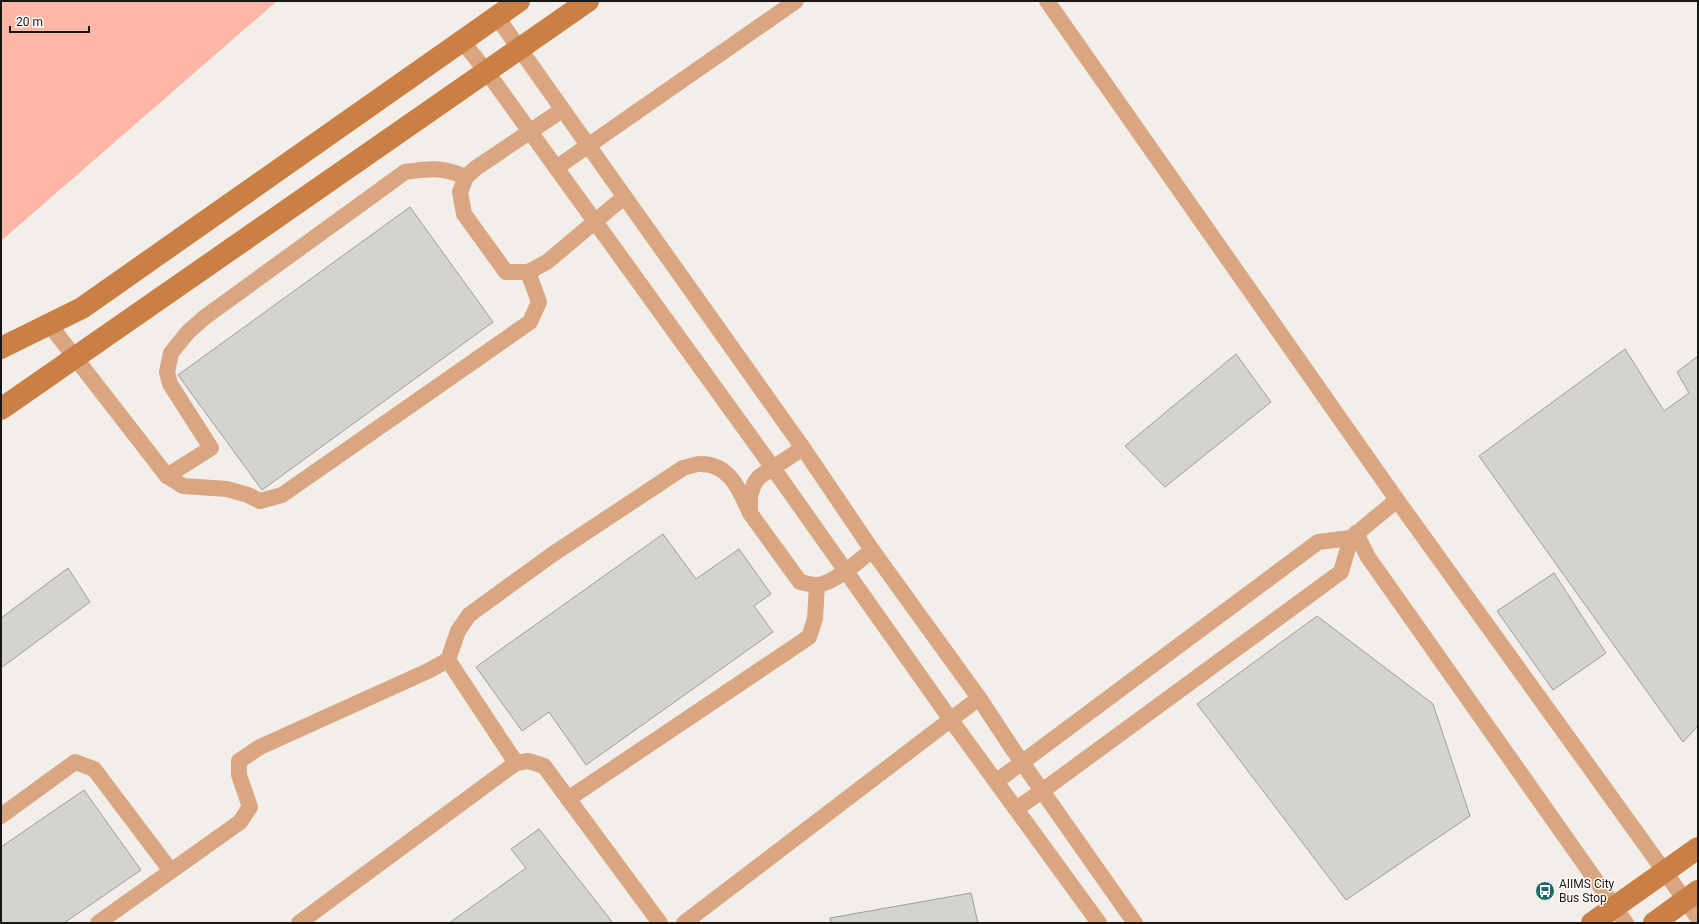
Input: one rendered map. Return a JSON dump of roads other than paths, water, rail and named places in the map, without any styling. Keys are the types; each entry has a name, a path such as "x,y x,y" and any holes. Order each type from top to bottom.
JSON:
{"street":[{"path":"1,348 82,308 520,1"},
{"path":"1,409 588,1"},
{"path":"1592,923 1620,915 1665,871 1698,848"},
{"path":"1654,923 1692,896"}],"lane":[{"path":"556,168 796,1"},
{"path":"1047,1 1396,500 1665,871 1692,896 1698,918"},
{"path":"497,17 802,448 872,550 979,698 1042,791 1135,923"},
{"path":"462,41 487,72 847,571 951,720 997,781 1099,923"},
{"path":"562,110 476,168 466,178 460,192 464,214 506,272 528,272 547,262 624,197"},
{"path":"167,476 211,448 170,384 167,372 171,353 188,332 205,317 405,172 428,168 450,171 466,178"},
{"path":"49,324 167,476 183,486 227,489 248,495 260,501 282,495 530,322 539,302 528,272"},
{"path":"750,513 750,496 754,484 759,477 802,448"},
{"path":"98,923 240,822 250,807 239,775 238,761 260,747 428,671 448,660 458,631 469,616 553,554 683,468 700,463 718,466 736,482 750,513 800,582 817,585 847,571 872,550"},
{"path":"997,781 1318,542 1354,535 1396,500"},
{"path":"1016,809 1341,572 1354,535"},
{"path":"1354,535 1620,915"},
{"path":"568,799 809,637 815,619 817,585"},
{"path":"448,660 516,763"},
{"path":"684,923 979,698"},
{"path":"299,923 516,763 528,761 544,766 660,923"},
{"path":"1,816 75,762 94,769 171,871"}],"place":[{"name":"AIIMS City Bus Stop","path":"1545,891"}]}
